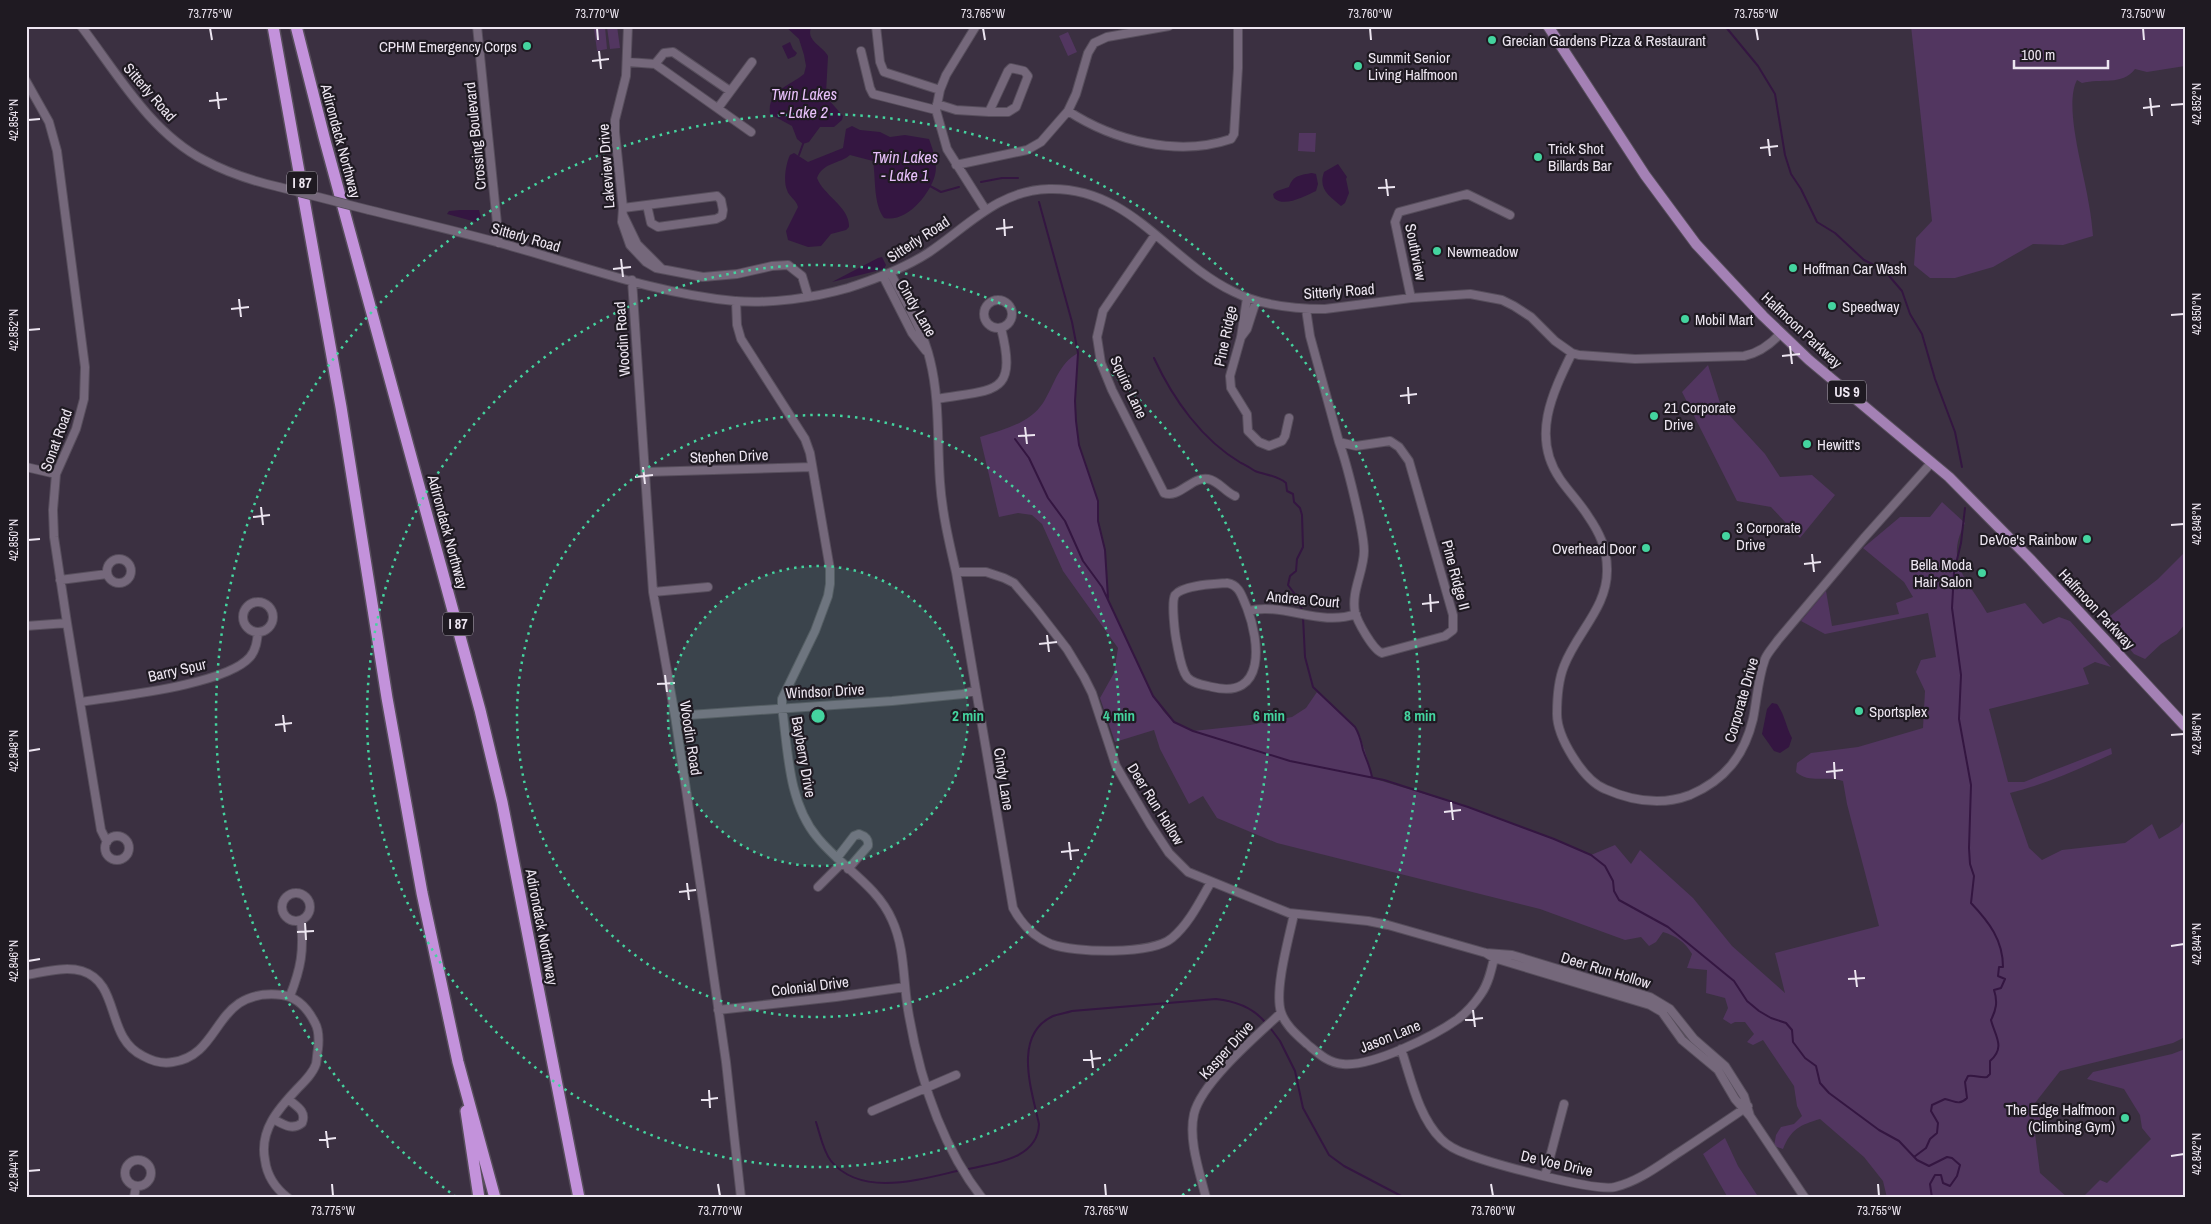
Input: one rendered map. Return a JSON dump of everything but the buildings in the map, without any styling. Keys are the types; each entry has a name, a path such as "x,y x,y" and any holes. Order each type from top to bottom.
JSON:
{"highway":[{"name":"I 87","path":"273,26 343,416 387,698 422,893 458,1062 496,1198"},
{"name":"Adirondack Northway","path":"296,26 480,710 502,802 579,1198"},
{"path":"458,1062 479,1198"},
{"path":"574,1174 584,1198"}],"main road":[{"name":"Halfmoon Parkway","path":"1548,26 1645,175 1696,244 1763,316 1809,360 1932,462 2030,559 2185,726"}],"street":[{"name":"Sitterly Road","path":"81,26 114,72 151,117 179,144 203,160 228,171 279,187 499,242 684,293 736,301 766,301 808,296 846,288 887,275 929,252 985,209 1005,199 1035,190 1049,189 1074,191 1117,205 1136,217 1200,272 1223,286 1256,301 1306,309 1470,294 1502,300 1531,317 1555,341 1572,353"},
{"name":"Crossing Boulevard","path":"477,26 499,242"},
{"name":"Lakeview Drive","path":"628,26 628,62 615,120 623,211 636,244 662,269 703,277 716,277 772,266 788,265 802,276 808,296"},
{"path":"876,26 880,62 884,72 940,90"},
{"path":"976,26 952,64 940,90 936,107 938,121 947,149 985,209"},
{"path":"956,165 1027,150 1041,142 1068,111 1076,94 1088,53 1094,43 1106,37 1168,26"},
{"path":"1068,111 1085,122 1109,132 1158,145 1194,146 1232,139 1236,115 1238,26"},
{"path":"861,51 873,94 956,110 989,112 1008,112 1016,108 1028,78 1026,72 1016,68 1009,69 989,112"},
{"path":"654,64 664,52 673,52 730,91"},
{"path":"628,62 654,64 751,132"},
{"path":"718,108 752,62"},
{"name":"Sonat Road","path":"26,81 49,122 57,151 85,367 86,388 78,421 56,474 53,510 60,580 101,830 107,842"},
{"name":"Southview","path":"1411,298 1395,222 1398,212 1467,194 1510,216"},
{"path":"623,211 647,205 717,196 722,203 723,213 716,219 658,227 651,223 647,205"},
{"name":"Squire Lane","path":"1155,235 1103,311 1097,337 1101,363 1112,390 1162,491 1166,494 1172,494 1199,480 1206,479 1214,481 1235,496"},
{"name":"Cindy Lane","path":"887,275 921,336 928,353 937,399 940,481 944,517 956,572 1009,896 1019,919 1029,929 1049,943 1060,946 1123,950 1153,946 1172,938 1190,916 1211,882"},
{"name":"Woodin Road","path":"632,280 653,592 675,716 718,1010 741,1198"},
{"name":"Pine Ridge","path":"1247,298 1241,337 1230,382 1234,393 1247,414 1248,431 1263,444 1278,444 1285,436 1289,418"},
{"name":"Bayberry Drive","path":"736,301 737,325 741,339 800,429 808,446 830,569 829,590 815,631 782,699 793,788 801,812 816,837 878,897 892,919 900,946 917,1054 927,1088 942,1131 958,1163 982,1198"},
{"path":"1241,337 1247,329 1256,301"},
{"name":"Pine Ridge II","path":"1306,309 1310,336 1339,442 1350,476 1364,550 1354,602 1356,614 1375,649 1382,653 1445,636 1453,630 1454,624 1433,540 1411,467 1404,454 1395,443 1390,441 1356,446 1339,442"},
{"path":"937,399 983,392 1000,384 1006,373 1007,361 1001,328"},
{"path":"1572,353 1634,359 1744,356 1772,343 1781,333"},
{"name":"Corporate Drive","path":"1572,353 1554,391 1546,416 1545,437 1549,457 1560,478 1600,534 1607,569 1602,598 1592,620 1577,641 1564,665 1558,689 1557,717 1564,744 1581,768 1600,788 1625,798 1653,802 1682,798 1707,787 1727,772 1741,752 1752,721 1766,658 1778,640 1859,544 1932,462"},
{"path":"26,467 56,474"},
{"name":"Stephen Drive","path":"646,472 812,467"},
{"name":"Deer Run Hollow","path":"956,572 986,572 1014,583 1067,649 1092,692 1116,766 1150,824 1179,865 1188,872 1264,904 1294,914 1368,921 1486,953 1512,955 1572,977 1650,998 1658,1006 1670,1009 1708,1057 1746,1108 1804,1198"},
{"path":"60,580 107,574"},
{"name":"Andrea Court","path":"1230,584 1239,591 1248,611 1255,635 1256,658 1255,667 1246,683 1234,689 1222,690 1193,682 1189,679 1185,672 1176,640 1173,602 1176,595 1183,590 1196,586 1230,584"},
{"path":"653,592 708,587"},
{"name":"Andrea Court","path":"1248,611 1260,608 1334,618 1356,614"},
{"path":"26,626 67,623"},
{"name":"Barry Spur","path":"80,702 178,686 203,680 239,666 250,657 256,648 258,632"},
{"name":"Windsor Drive","path":"675,716 782,707 823,707 963,694 976,690"},
{"path":"818,887 839,861 854,836 859,834 868,840 868,846 848,869"},
{"path":"1281,1013 1279,993 1294,914"},
{"path":"290,996 302,960 304,945 301,921"},
{"name":"Jason Lane","path":"1281,1013 1298,1037 1322,1056 1332,1062 1355,1064 1401,1049 1445,1026 1466,1012 1482,993 1495,955"},
{"path":"26,975 64,969 82,971 98,980 106,992 124,1042 135,1052 153,1061 172,1062 190,1057 206,1044 222,1020 237,1004 254,995 290,996 307,1010 316,1024 319,1040 316,1064 307,1078 273,1118 267,1129 264,1146 266,1170 274,1185 288,1198"},
{"name":"Colonial Drive","path":"718,1010 836,997 905,986"},
{"name":"Kasper Drive","path":"1206,1198 1193,1139 1194,1114 1197,1106 1214,1080 1229,1063 1281,1013"},
{"name":"De Voe Drive","path":"1401,1049 1424,1114 1432,1129 1442,1140 1466,1154 1545,1176 1600,1187 1614,1188 1643,1176 1746,1108"},
{"path":"872,1111 956,1074"},
{"path":"273,1118 293,1127 302,1123 303,1112 288,1099"},
{"path":"1545,1176 1564,1104"},
{"path":"134,1198 136,1186"}],"shaded area":[{"path":"617,26 620,48 610,49 607,27"},
{"path":"1911,26 2185,26 2185,66 2147,72 2135,69 2124,78 2118,80 2082,83 2077,80 2073,92 2072,106 2076,141 2090,209 2093,236 2063,245 2033,244 1993,267 1955,278 1930,278 1914,265 1916,238 1932,221"},
{"path":"605,27 607,49 597,51 594,28"},
{"path":"1068,32 1077,52 1068,56 1059,36"},
{"path":"1299,133 1316,133 1315,152 1298,151"},
{"path":"1078,353 1075,401 1076,422 1079,445 1098,501 1098,521 1105,550 1108,600 1153,696 1174,722 1193,731 1250,725 1292,717 1306,708 1317,692 1357,730 1372,778 1468,807 1591,855 1615,845 1631,864 1640,850 1693,898 1732,946 1785,993 1775,953 1879,926 1847,804 1843,781 1837,779 1813,779 1801,776 1796,772 1797,763 1811,753 1858,747 1923,728 1925,691 1916,672 1921,660 1936,657 1928,613 1825,634 1801,621 1826,591 1832,626 1899,614 1896,603 1913,597 1904,582 1863,548 1900,517 1930,517 1942,502 1965,523 1959,537 1958,561 1966,580 1987,613 2025,603 2043,624 2059,617 2070,621 2111,667 2095,662 2083,668 2089,684 1989,709 2008,782 2024,782 2111,748 2112,754 2049,781 2010,793 2029,848 2042,860 2062,850 2125,843 2152,824 2159,839 2179,827 2185,819 2185,1037 2173,1043 2060,1071 2035,1103 2041,1123 2035,1134 2040,1173 2068,1198 1887,1198 1883,1181 1864,1157 1820,1119 1807,1123 1793,1132 1783,1149 1774,1146 1776,1135 1781,1127 1794,1124 1802,1116 1797,1106 1794,1086 1763,1040 1753,1045 1747,1042 1754,1034 1745,1022 1731,1024 1723,1019 1728,1008 1725,998 1706,993 1707,970 1687,968 1692,954 1683,943 1672,935 1663,932 1656,942 1649,946 1641,937 1625,940 1540,909 1277,843 1217,818 1203,796 1189,804 1160,749 1154,730 1115,742 1100,698 1114,673 1118,648 1063,571 1042,524 1032,515 1018,513 999,517 980,437 1023,421 1037,410 1043,403 1061,369"},
{"path":"1708,365 1721,406 1765,454 1780,477 1812,475 1835,495 1800,538 1771,507 1737,501 1682,392"},
{"path":"2185,552 2185,624 2177,634 2161,644 2145,659 2134,654 2105,620 2158,579"},
{"path":"2185,1049 2185,1198 2082,1198 2100,1180 2107,1183 2151,1139 2142,1128 2140,1115 2124,1089 2087,1079 2093,1072 2172,1054"},
{"path":"1725,1138 1738,1166 1759,1198 1728,1198 1703,1154"}],"water":[{"name":"Twin Lakes - Lake 2","path":"785,26 812,26 810,35 812,39 828,56 826,93 828,99 843,116 842,120 834,127 820,127 809,142 803,144 797,139 792,126 770,114 772,99 781,90 804,74 806,66 799,39"},
{"path":"790,42 797,53 788,59 782,46"},
{"name":"Twin Lakes - Lake 1","path":"852,126 860,130 880,132 890,137 905,135 929,139 936,166 932,183 923,198 909,212 893,218 884,218 876,198 873,161 850,155 827,166 817,178 845,213 849,227 846,230 831,234 821,246 808,247 788,240 786,231 798,207 788,192 785,182 790,155 794,153 808,162 843,148 846,129"},
{"path":"1338,164 1347,177 1349,193 1345,203 1341,206 1326,192 1322,183 1324,172"},
{"path":"1312,173 1316,174 1318,184 1316,191 1301,198 1283,202 1274,198 1273,194 1289,187 1295,178"},
{"path":"479,210 481,218 476,222 447,214 449,211"},
{"path":"882,257 886,265 884,269 832,282 878,258"},
{"path":"1772,703 1777,704 1780,708 1792,738 1789,747 1780,753 1774,751 1762,734 1767,709"}],"waterway":[{"path":"1725,26 1758,66 1775,94 1785,155 1791,174 1801,189 1817,222 1835,233 1864,260 1884,270 1902,291 1910,314 1922,334 1935,379 1955,432 1962,467"},
{"path":"799,155 803,144"},
{"path":"981,182 1002,178 1018,178"},
{"path":"930,186 941,192 959,187"},
{"path":"1039,202 1072,322 1078,353 1075,401 1076,421 1079,445 1098,501 1098,521 1105,550 1108,598"},
{"path":"1154,358 1180,403 1214,443 1227,454 1255,471 1282,480 1286,483 1287,491 1293,494 1294,502 1300,508 1302,515 1303,547 1297,559 1296,571 1290,576 1288,585 1303,612"},
{"path":"1015,439 1029,458 1048,498 1065,521 1083,561 1102,587 1153,696 1174,722 1193,731 1290,761 1384,780 1468,807 1591,855 1605,866 1613,881 1614,891 1619,900 1668,927 1734,981 1747,1001 1759,1011 1771,1018 1786,1023 1792,1030 1793,1042 1805,1058 1816,1066 1820,1083 1829,1093 1879,1130 1899,1141 1917,1160 1929,1166 1947,1157 1952,1158 1960,1165 1957,1176 1950,1186 1943,1183 1941,1175 1935,1175 1930,1184 1932,1198"},
{"path":"1914,1157 1926,1148 1930,1139 1937,1133 1938,1123 1931,1111 1932,1105 1945,1099 1962,1102 1967,1098 1965,1082 1968,1076 1987,1077 1990,1074 1990,1061 1995,1056 1998,1046 1997,1036 1991,1020 1996,1006 1994,990 2001,988 2005,979 1998,976 1999,967 2003,967 1998,940 1984,917 1971,903 1974,876 1970,864 1969,848 1971,785 1959,719 1961,675 1952,608 1954,572 1961,543 1965,508"},
{"path":"1303,617 1305,657 1313,687 1355,727 1372,777"},
{"path":"968,1169 1013,1157 1023,1152 1037,1136 1039,1124 1032,1096 1028,1065 1029,1050 1033,1036 1040,1025 1053,1016 1072,1011 1216,999 1242,1006 1254,1012 1264,1021"},
{"path":"1271,1029 1280,1041 1295,1071 1303,1108 1329,1155 1344,1166 1405,1198"},
{"path":"816,1122 828,1157 843,1172 858,1179 891,1183 957,1171"}],"place":[{"name":"Grecian Gardens Pizza & Restaurant","path":"1492,40"},
{"name":"CPHM Emergency Corps","path":"527,46"},
{"name":"Summit Senior Living Halfmoon","path":"1358,66"},
{"name":"Trick Shot Billards Bar","path":"1538,157"},
{"name":"Newmeadow","path":"1437,251"},
{"name":"Hoffman Car Wash","path":"1793,268"},
{"name":"Speedway","path":"1832,306"},
{"name":"Mobil Mart","path":"1685,319"},
{"name":"21 Corporate Drive","path":"1654,416"},
{"name":"Hewitt's","path":"1807,444"},
{"name":"3 Corporate Drive","path":"1726,536"},
{"name":"DeVoe's Rainbow","path":"2087,539"},
{"name":"Overhead Door","path":"1646,548"},
{"name":"Bella Moda Hair Salon","path":"1982,573"},
{"name":"Sportsplex","path":"1859,711"},
{"name":"The Edge Halfmoon (Climbing Gym)","path":"2125,1118"}]}
